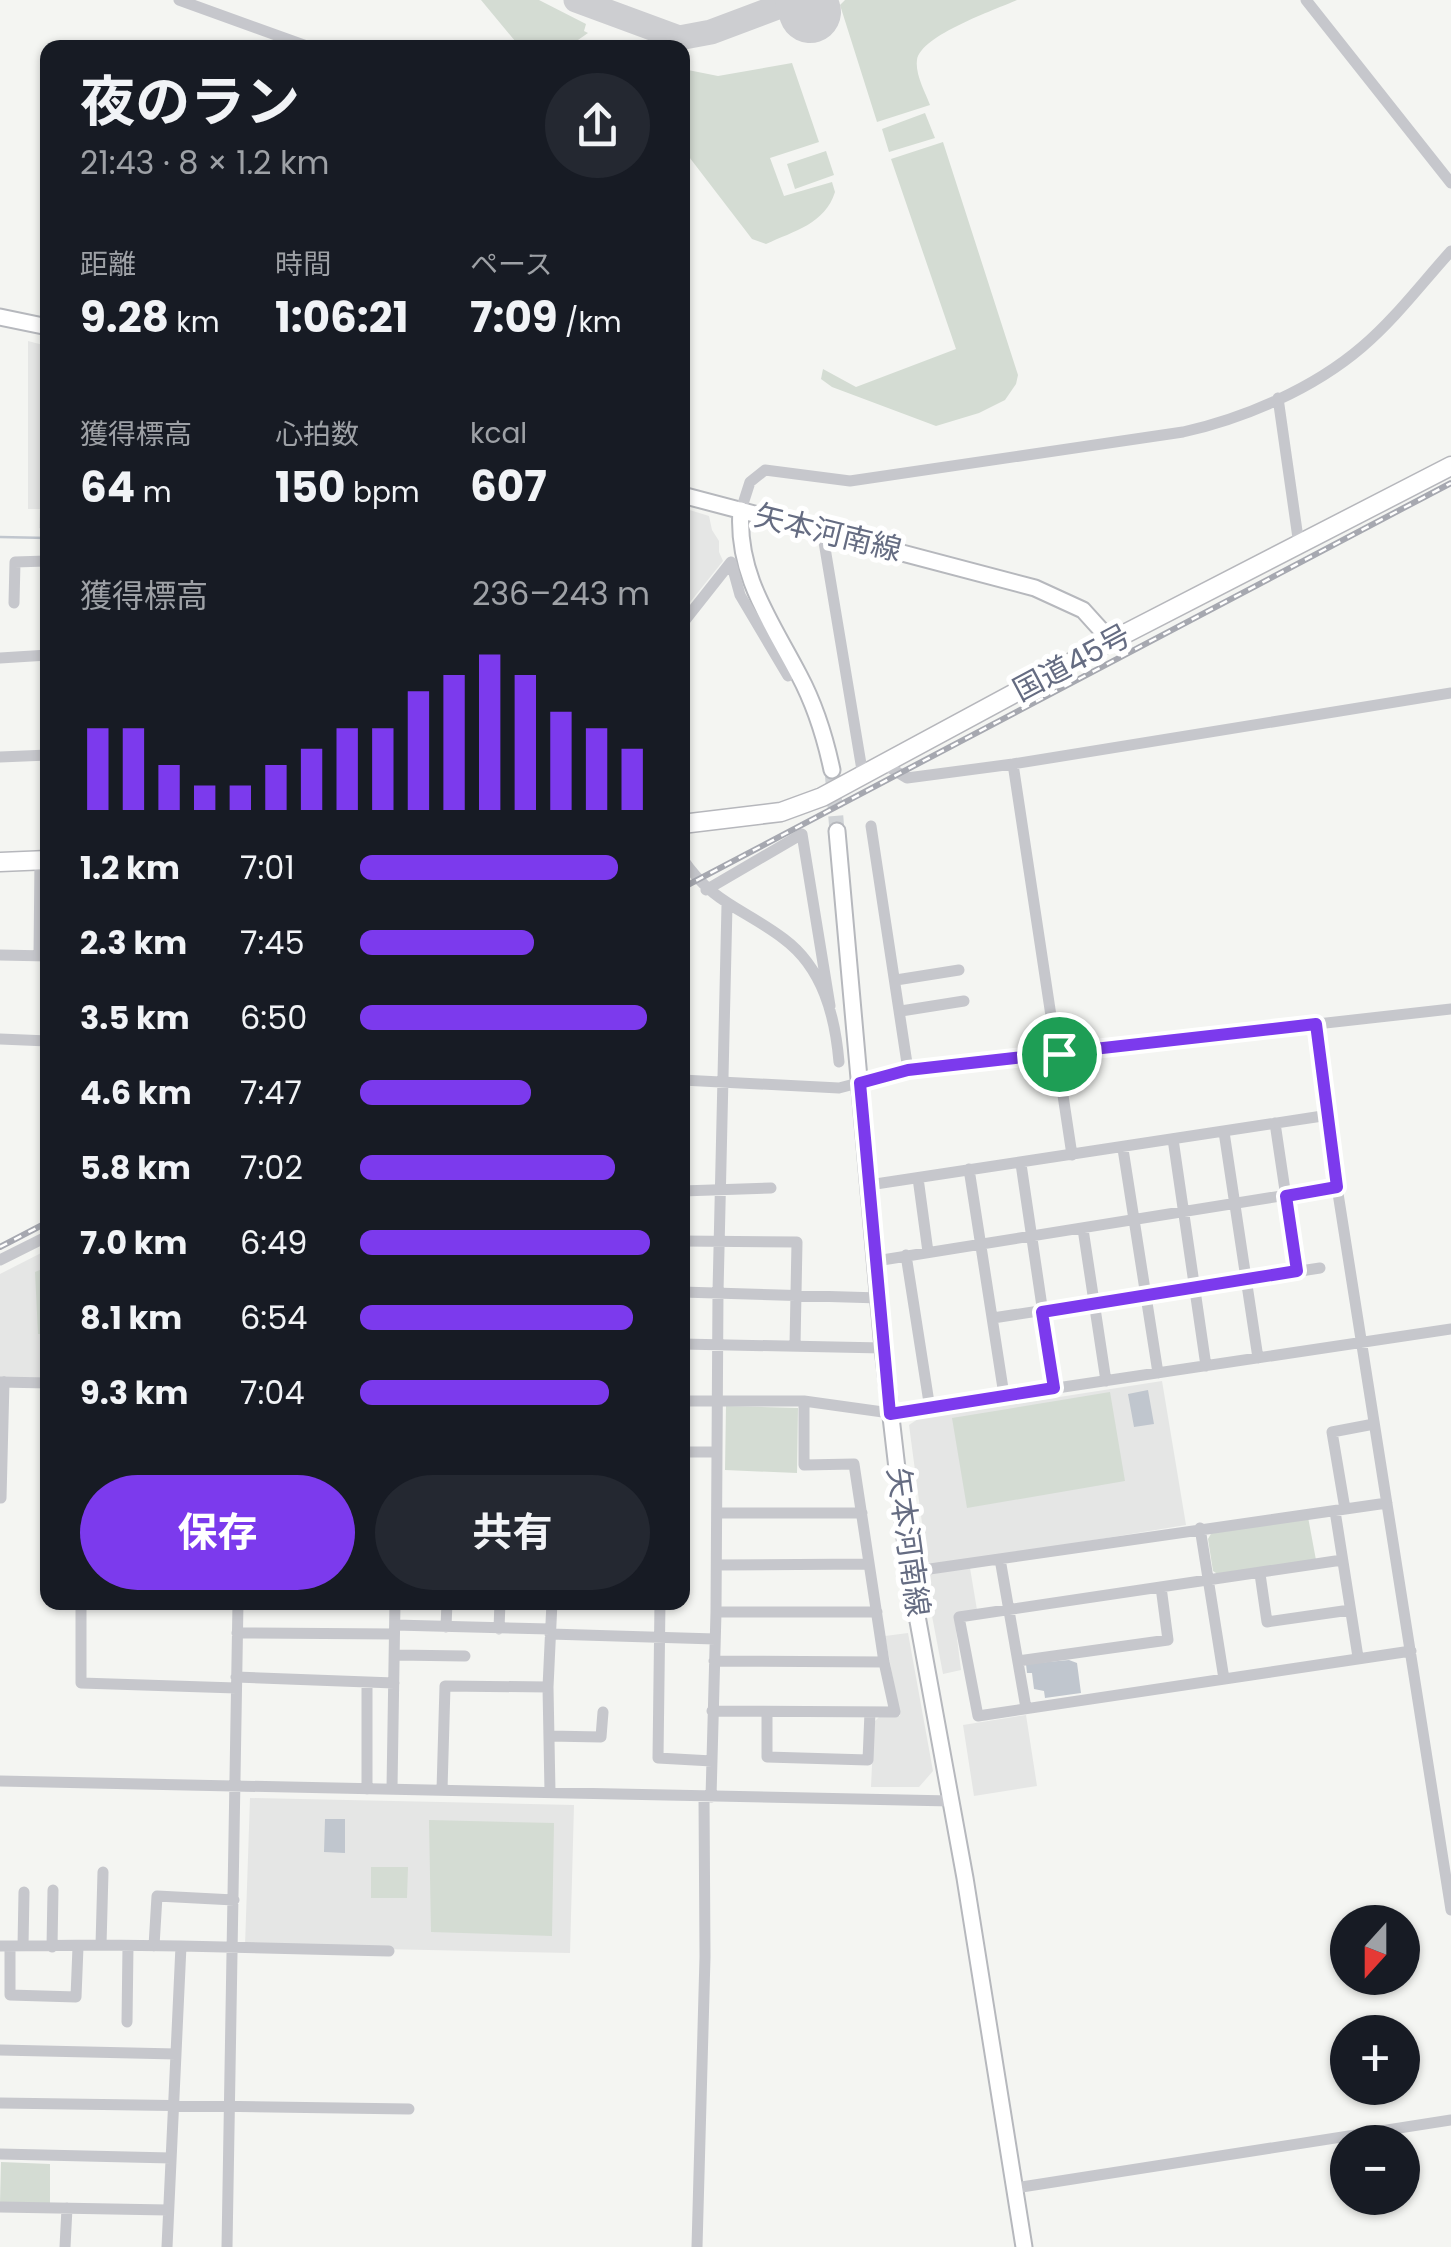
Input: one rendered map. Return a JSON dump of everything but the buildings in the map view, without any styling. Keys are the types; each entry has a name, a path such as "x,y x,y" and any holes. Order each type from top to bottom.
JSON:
{"highway":[{"name":"国道45号","path":"690,823 781,812 811,802 1111,641 1451,466"},
{"path":"0,862 40,860"}],"main road":[{"path":"0,317 40,325"},
{"path":"690,497 740,510"},
{"name":"矢本河南線","path":"832,770 812,700 750,583 739,538 740,510 1051,594 1082,610 1111,641"},
{"name":"矢本河南線","path":"837,831 883,1348 910,1572 1024,2247"}],"street":[{"path":"179,0 290,40"},
{"path":"1306,0 1451,183"},
{"path":"740,510 750,482 764,470 786,470 840,481 868,479 1183,432 1232,418 1278,398 1360,349 1451,250"},
{"path":"1278,398 1299,544"},
{"path":"822,530 863,776"},
{"path":"14,602 16,562 40,561"},
{"path":"690,614 731,562 740,595 788,676"},
{"path":"0,658 40,655"},
{"path":"884,764 907,778 1451,693"},
{"path":"0,757 40,755"},
{"path":"1014,764 1072,1155"},
{"path":"870,826 908,1070"},
{"path":"706,890 802,834 839,1062"},
{"path":"690,869 706,890 726,905 786,940 817,977 830,1006"},
{"path":"697,2247 707,1797 716,1640 726,905"},
{"path":"0,955 40,956"},
{"path":"896,980 959,970"},
{"path":"901,1011 964,1001"},
{"path":"690,1080 839,1088 908,1070 1451,1009"},
{"path":"1316,1024 1337,1187 1451,1910"},
{"path":"0,1039 40,1041"},
{"path":"869,1185 1329,1115"},
{"path":"1275,1123 1297,1271"},
{"path":"1224,1132 1258,1358"},
{"path":"1173,1139 1206,1366"},
{"path":"1123,1149 1158,1373"},
{"path":"1020,1164 1054,1388"},
{"path":"969,1169 1004,1395"},
{"path":"918,1178 928,1252"},
{"path":"876,1261 1337,1187"},
{"path":"690,1191 771,1188"},
{"path":"1083,1229 1106,1381"},
{"path":"0,1260 40,1240"},
{"path":"690,1241 798,1242 795,1345"},
{"path":"906,1255 930,1409"},
{"path":"992,1318 1320,1268"},
{"path":"690,1292 880,1298"},
{"path":"690,1401 804,1401 890,1414 1451,1329"},
{"path":"690,1344 883,1348"},
{"path":"1,1498 2,1382 40,1383"},
{"path":"712,1712 895,1712 854,1464 804,1465 804,1401"},
{"path":"1358,1658 1342,1560 1332,1432 1374,1424"},
{"path":"690,1452 718,1452"},
{"path":"910,1572 1387,1502"},
{"path":"717,1512 862,1513"},
{"path":"1200,1528 1224,1679"},
{"path":"1000,1559 1026,1708"},
{"path":"1342,1560 959,1617 978,1716 1411,1652"},
{"path":"716,1564 868,1564"},
{"path":"1260,1574 1267,1622 1350,1610"},
{"path":"1018,1662 1168,1640 1161,1587"},
{"path":"81,1610 81,1683 394,1683"},
{"path":"227,2247 238,1610"},
{"path":"392,1788 395,1610"},
{"path":"446,1610 446,1627"},
{"path":"498,1629 499,1610"},
{"path":"550,1792 551,1610"},
{"path":"660,1610 658,1758 712,1761"},
{"path":"716,1612 877,1612"},
{"path":"237,1633 446,1627 716,1640"},
{"path":"396,1655 464,1656"},
{"path":"714,1661 884,1662"},
{"path":"367,1788 368,1683"},
{"path":"442,1790 445,1686 548,1687"},
{"path":"549,1736 601,1737 604,1712"},
{"path":"767,1712 767,1757 868,1760 870,1712"},
{"path":"0,1781 950,1802"},
{"path":"101,1946 102,1872"},
{"path":"52,1947 53,1890"},
{"path":"24,1892 5,1995 76,1997 78,1947"},
{"path":"154,1946 157,1896 234,1900"},
{"path":"11,1946 389,1951"},
{"path":"126,2022 128,1946"},
{"path":"167,2247 181,1946"},
{"path":"0,2050 176,2054"},
{"path":"0,2103 409,2109"},
{"path":"1015,2188 1451,2120"},
{"path":"0,2154 171,2158"},
{"path":"0,2207 168,2210"},
{"path":"66,2247 67,2208"}],"shaded area":[{"path":"481,0 539,0 586,24 584,31 588,33 578,40 514,40"},
{"path":"845,0 1017,0 931,41 917,60 930,105 877,122 840,5"},
{"path":"792,63 819,142 770,158 784,196 832,182 835,192 816,219 766,244 752,239 690,158 690,70 718,76"},
{"path":"925,113 935,138 889,152 882,129"},
{"path":"943,142 1018,375 1005,400 936,426 832,387 821,379 823,369 856,387 956,349 891,159"},
{"path":"826,151 834,175 795,189 787,164"},
{"path":"28,341 40,344 40,509 28,509"},
{"path":"690,510 709,516 723,561 690,602"},
{"path":"40,1254 40,1380 0,1379 0,1274"},
{"path":"40,1270 40,1334 38,1334 35,1272"},
{"path":"1162,1381 1186,1525 934,1566 927,1561 909,1425 918,1419"},
{"path":"1148,1390 1154,1424 1134,1427 1128,1394"},
{"path":"1110,1392 1125,1481 967,1508 952,1418"},
{"path":"726,1406 798,1408 797,1473 725,1470"},
{"path":"1308,1517 1316,1560 1219,1575 1213,1571 1208,1539 1212,1532"},
{"path":"970,1568 977,1610 954,1614 961,1670 943,1674 925,1579 930,1574"},
{"path":"908,1633 933,1771 919,1787 871,1787 874,1722 879,1717 900,1716 885,1636"},
{"path":"1069,1660 1077,1663 1081,1693 1045,1698 1044,1691 1034,1689 1026,1664"},
{"path":"1026,1715 1037,1786 974,1796 963,1725"},
{"path":"250,1798 574,1805 570,1953 245,1946"},
{"path":"325,1819 345,1819 345,1853 324,1852"},
{"path":"429,1820 554,1823 552,1936 431,1932"},
{"path":"371,1867 408,1867 407,1898 371,1898"},
{"path":"1,2162 50,2164 50,2205 0,2203"}],"waterway":[{"path":"0,537 40,538"}],"taxiway":[{"path":"576,0 679,38 711,32 796,0"}],"runway":[{"path":"806,0 810,12"}],"tunnel":[{"path":"832,770 837,831"}],"railway":[{"path":"690,884 1451,483"},
{"path":"0,1247 40,1226"}],"route":[{"path":"1316,1024 1337,1187 1286,1196 1297,1271 1042,1312 1054,1388 890,1414 860,1083 908,1070 1059,1054 1316,1024"}]}
